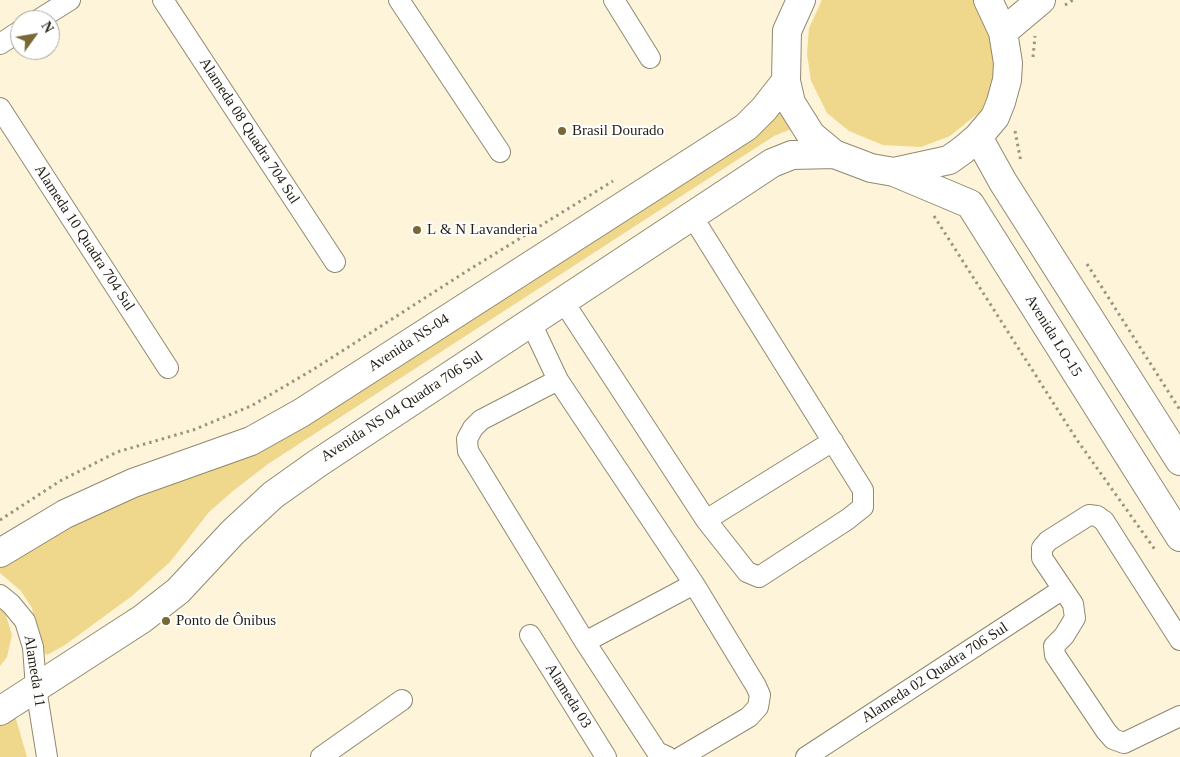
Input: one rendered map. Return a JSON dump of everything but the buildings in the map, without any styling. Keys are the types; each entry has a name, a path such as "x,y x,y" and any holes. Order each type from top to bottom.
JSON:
{"street":[{"path":"54,10 70,0"},
{"name":"Alameda 08 Quadra 704 Sul","path":"163,0 335,262"},
{"path":"398,0 500,152"},
{"path":"614,0 650,58"},
{"path":"801,0 787,31 786,81 791,103 811,135 834,154 871,168 894,172 949,160 978,137 995,117 1007,80 1008,63 1002,32 988,0"},
{"path":"1002,32 1050,4"},
{"name":"Avenida NS-04","path":"0,553 65,514 133,484 251,441 301,412 746,127 764,109 786,81"},
{"name":"Alameda 10 Quadra 704 Sul","path":"0,108 168,368"},
{"path":"978,137 1003,182 1180,461"},
{"name":"Avenida NS 04 Quadra 706 Sul","path":"0,711 142,618 178,590 233,532 273,496 318,463 772,163 792,156 834,154"},
{"name":"Avenida LO-15","path":"894,172 970,204 1180,538"},
{"path":"563,301 706,520 747,572 759,577 848,519 863,507 863,490 692,216"},
{"path":"531,323 558,380 694,584 760,695 758,707 749,717 681,757"},
{"path":"558,380 481,420 473,428 467,439 468,452 585,642 657,752 668,757"},
{"path":"706,520 833,441"},
{"path":"1180,640 1104,521 1097,516 1089,515 1048,541 1042,548 1042,558 1073,604 1074,618 1064,636 1054,646 1055,655 1113,739 1124,743 1180,716"},
{"path":"585,642 694,584"},
{"name":"Alameda 02 Quadra 706 Sul","path":"806,757 1063,589"},
{"name":"Alameda 11","path":"0,595 11,604 25,621 33,647 36,688 47,757"},
{"name":"Alameda 03","path":"530,635 606,757"},
{"path":"331,754 402,700"}],"path":[{"path":"1050,4 1073,0"},
{"path":"1033,60 1036,27"},
{"path":"1017,123 1014,132 1021,162 1026,170"},
{"path":"0,520 60,481 117,452 193,430 251,406 314,370 619,177"},
{"path":"930,210 1077,440 1156,551"},
{"path":"1085,261 1180,410"}],"shaded area":[{"path":"822,0 979,0 997,45 995,80 981,111 950,136 921,147 883,145 849,131 827,113 811,81 807,54 809,28"},
{"path":"783,103 796,127 774,136 268,464 209,512 170,562 132,596 65,645 47,655 41,650 32,608 21,591 0,573 0,565 78,518 178,480"},
{"path":"0,609 5,612 12,635 7,657 0,666"},
{"path":"14,712 27,757 0,757 0,721"}],"place":[{"name":"Brasil Dourado","path":"562,131"},
{"name":"L & N Lavanderia","path":"417,230"},
{"name":"Ponto de Ônibus","path":"166,621"}]}
